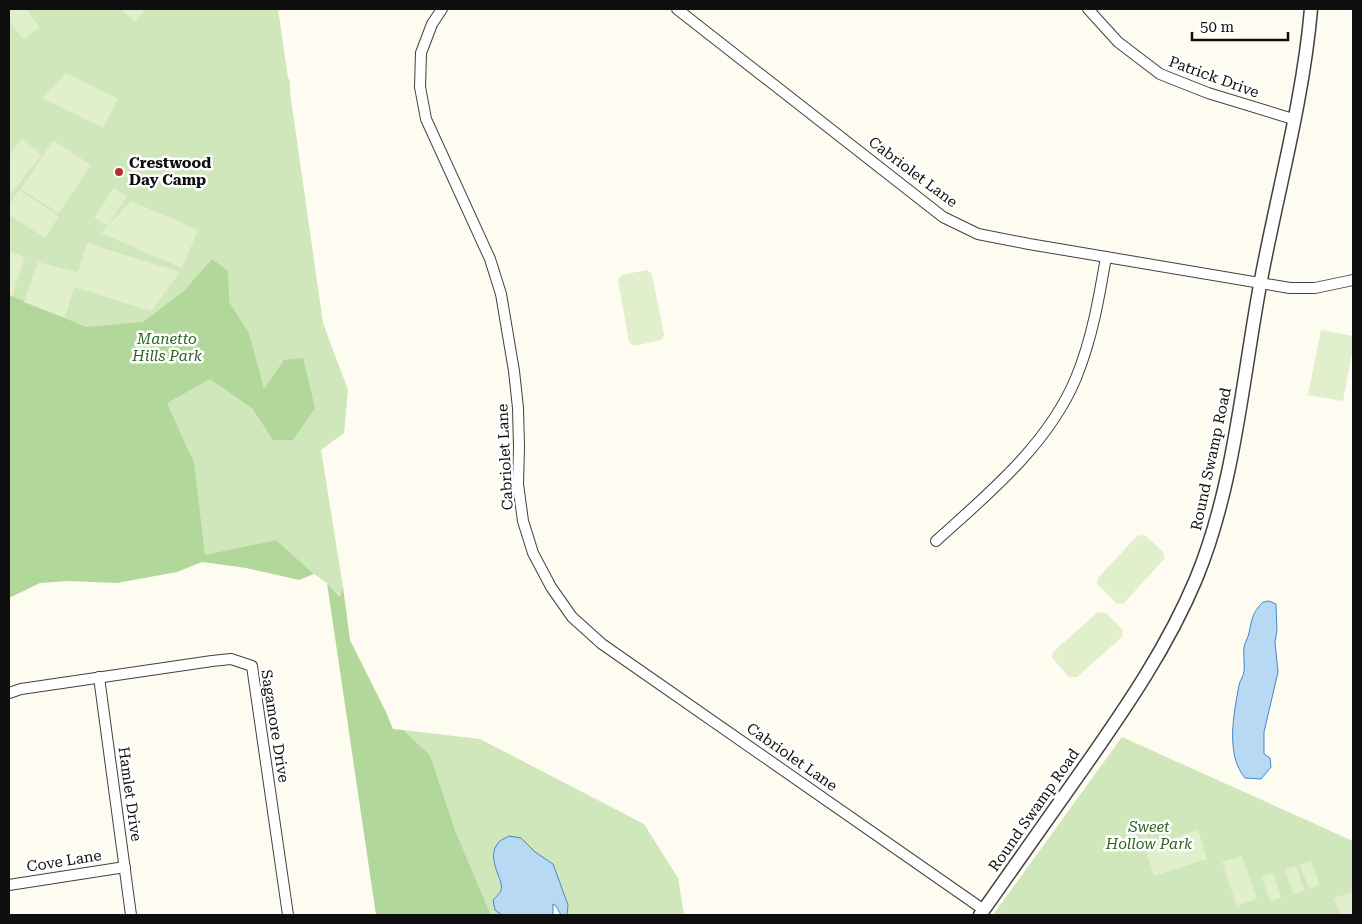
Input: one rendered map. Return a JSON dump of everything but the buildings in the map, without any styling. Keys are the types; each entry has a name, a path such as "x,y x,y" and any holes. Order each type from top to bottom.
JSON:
{"street":[{"name":"Cabriolet Lane","path":"442,9 432,24 421,54 421,95 426,119 490,259 501,294 515,381 519,447 518,484 523,520 533,553 550,587 572,617 602,644 982,912"},
{"name":"Cabriolet Lane","path":"677,9 943,216 978,234 1290,288 1315,288 1353,280"},
{"name":"Patrick Drive","path":"1088,9 1118,42 1160,74 1208,94 1294,119"},
{"name":"Round Swamp Road","path":"982,912 1126,707 1169,637 1196,580 1211,539 1233,446 1260,284 1308,52 1311,9"},
{"path":"936,541 1009,473 1038,441 1059,411 1075,379 1087,348 1097,308 1106,257"},
{"name":"Sagamore Drive","path":"9,693 21,689 98,677 231,659 252,666 288,915"},
{"name":"Hamlet Drive","path":"98,677 131,915"},
{"name":"Cove Lane","path":"9,885 124,867"}],"green space":[{"name":"Manetto Hills Park","path":"9,9 278,9 290,81 323,323 348,390 344,433 321,450 343,587 341,597 276,540 205,556 9,570"},
{"path":"9,9 26,9 40,27 23,39 9,20"},
{"path":"120,9 147,9 135,22"},
{"path":"66,73 118,99 103,128 42,98"},
{"path":"22,139 42,155 9,196 9,155"},
{"path":"53,140 91,165 59,213 21,189"},
{"path":"114,188 127,197 117,211 104,202"},
{"path":"19,190 59,216 45,238 9,215 9,205"},
{"path":"131,201 198,230 182,268 101,233"},
{"path":"104,203 117,212 107,226 94,217"},
{"path":"87,243 180,272 151,311 74,287 65,318 24,302 38,262 78,272"},
{"path":"9,251 25,257 12,296 9,295"},
{"path":"212,259 228,271 229,302 249,333 264,389 284,360 303,358 315,408 293,440 273,440 252,408 210,379 167,403 194,463 205,555 276,540 314,574 299,580 246,568 202,562 177,572 117,583 69,581 40,583 9,598 9,295 86,327 143,322 184,291"},
{"path":"647,270 652,274 664,335 661,340 634,346 629,342 618,280 621,275"},
{"path":"1321,330 1353,336 1353,347 1343,401 1308,395"},
{"path":"1145,535 1163,552 1165,558 1123,604 1117,604 1097,584 1098,578 1137,536"},
{"path":"327,583 340,597 343,587 350,640 393,729 403,730 430,755 455,830 491,915 376,915"},
{"path":"1098,612 1106,613 1123,630 1122,637 1077,677 1069,677 1052,658 1053,652"},
{"path":"403,730 480,739 644,824 678,878 684,915 567,915 568,905 553,864 535,852 521,838 501,890 493,900 495,910 502,915 491,915 455,830 430,755"},
{"name":"Sweet Hollow Park","path":"1122,737 1353,841 1353,915 993,915"},
{"path":"1198,830 1207,859 1154,876 1145,848"},
{"path":"1242,856 1257,899 1237,906 1222,862"},
{"path":"1311,861 1320,885 1309,889 1300,865"},
{"path":"1296,866 1304,890 1293,894 1285,869"},
{"path":"1273,873 1281,898 1270,901 1262,877"},
{"path":"1353,892 1353,915 1340,915 1334,898"}],"water":[{"path":"1269,601 1276,604 1277,630 1275,642 1278,672 1264,732 1264,754 1270,758 1271,767 1261,779 1245,778 1235,757 1233,720 1239,685 1244,673 1244,647 1252,620 1259,606 1263,602"},
{"path":"509,836 521,838 535,852 553,864 568,905 567,915 561,915 553,904 553,915 502,915 495,910 493,900 500,892 501,886 494,863 495,849 499,842"}],"place":[{"name":"Crestwood Day Camp","path":"119,172"}]}
